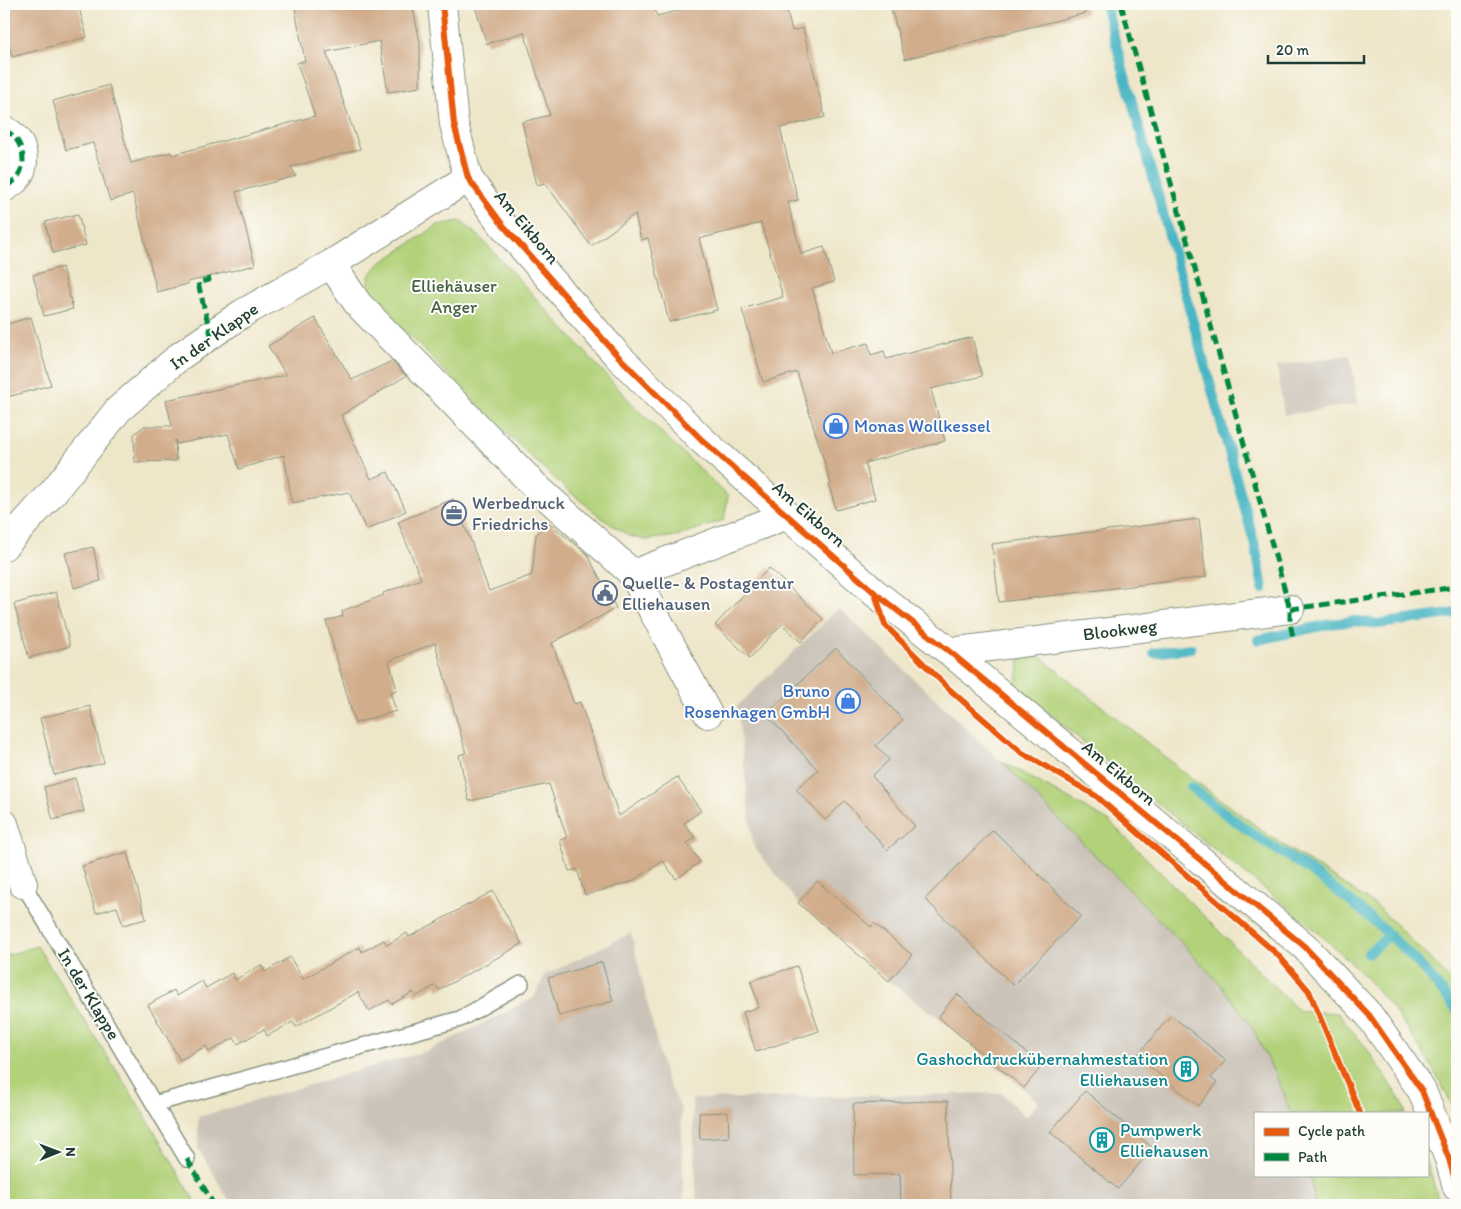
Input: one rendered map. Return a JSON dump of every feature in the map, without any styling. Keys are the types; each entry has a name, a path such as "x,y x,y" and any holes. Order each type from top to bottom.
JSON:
{"street":[{"name":"Am Eikborn","path":"442,4 454,124 468,178 502,224 616,355 702,440 875,593 950,652 1304,946 1369,1015 1422,1091 1449,1159 1457,1187"},
{"path":"4,130 11,133 21,146 23,162 17,177 4,188"},
{"name":"In der Klappe","path":"4,546 54,491 118,410 180,356 242,313 331,264 468,178"},
{"path":"331,264 358,304 529,480 633,574 708,714"},
{"path":"633,574 787,515"},
{"name":"Blookweg","path":"950,652 1290,609"},
{"name":"In der Klappe","path":"4,824 23,884"}],"lane":[{"name":"In der Klappe","path":"23,884 187,1159"},
{"path":"154,1104 460,1019 521,984"}],"shaded area":[{"path":"1350,355 1358,404 1284,415 1277,366"},
{"path":"839,608 1001,761 1180,941 1219,983 1251,1025 1284,1093 1290,1112 1254,1112 1254,1176 1310,1176 1316,1205 697,1205 692,1099 1001,1093 1026,1117 1039,1102 938,1017 889,981 798,903 753,845 737,706"},
{"path":"631,933 664,1074 681,1109 684,1205 232,1205 198,1148 198,1117 427,1051 534,998 545,975"}],"green space":[{"name":"Elliehäuser Anger","path":"460,221 479,236 638,410 728,496 724,520 677,536 645,540 629,536 607,522 564,487 495,423 369,294 369,276 379,264 438,225"},
{"path":"1038,655 1190,777 1271,837 1377,906 1451,980 1457,988 1457,1117 1436,1074 1408,1030 1377,990 1343,955 1308,924 1153,800 1016,686 1020,659"},
{"path":"1001,761 1110,822 1299,1011 1338,1013 1367,1049 1402,1103 1406,1112 1290,1112 1284,1093 1251,1025 1219,983 1180,941"},
{"path":"37,946 143,1112 197,1205 4,1205 4,956"},
{"path":"1428,1164 1440,1205 1316,1205 1310,1176 1428,1176"}],"building":[{"path":"4,4 78,4 87,37 12,57 4,25"},
{"path":"294,4 412,4 420,42 420,87 388,92 379,41 326,52 360,149 291,167 296,176 236,192 255,265 157,292 133,194 110,201 93,143 66,150 53,101 109,85 131,163 171,152 172,155 315,116 297,63 305,61"},
{"path":"474,4 653,4 657,16 706,4 785,4 792,31 803,28 825,117 780,128 798,200 788,202 801,254 824,247 834,282 812,288 831,353 868,343 871,355 884,351 886,359 972,337 982,376 931,389 945,441 865,463 875,499 836,510 829,485 831,484 797,372 763,382 742,309 783,297 761,223 699,239 717,310 669,322 648,238 641,240 635,214 591,246 545,183 537,185 522,122 550,115 524,32 487,44"},
{"path":"922,4 1085,4 1086,13 905,59 892,11"},
{"path":"78,214 86,245 53,253 45,222"},
{"path":"62,267 73,309 44,316 33,275"},
{"path":"31,317 51,385 4,398 4,325"},
{"path":"315,318 352,380 392,361 406,376 341,415 371,479 388,472 406,511 366,530 349,492 292,503 284,455 239,469 228,434 176,444 175,440 176,461 135,462 134,434 144,426 172,426 166,400 286,375 268,346"},
{"path":"453,499 489,591 532,575 536,535 547,521 587,554 616,608 552,643 574,704 580,702 619,816 677,777 701,811 684,823 695,838 687,843 700,862 676,879 663,861 631,882 585,895 577,869 569,871 560,840 567,838 549,784 469,801 459,755 466,753 435,643 389,661 397,690 390,692 396,711 355,723 326,621 343,616 342,611 421,579 398,522"},
{"path":"1199,519 1206,577 999,602 992,544"},
{"path":"93,547 101,581 74,588 65,553"},
{"path":"769,568 823,619 801,642 782,624 750,658 715,625"},
{"path":"56,592 70,646 29,658 14,604"},
{"path":"836,648 903,720 876,745 889,760 872,776 915,826 887,850 845,801 825,820 796,789 818,770 766,714"},
{"path":"90,706 104,763 54,775 40,718"},
{"path":"75,778 84,811 53,820 44,787"},
{"path":"993,830 1081,916 1013,985 925,899"},
{"path":"127,852 146,919 123,925 117,907 96,913 82,866"},
{"path":"817,881 871,927 874,923 912,955 889,981 798,903"},
{"path":"493,891 522,944 439,990 436,985 415,997 413,992 392,1004 389,1000 369,1011 358,992 296,1027 293,1022 267,1036 264,1029 238,1044 234,1038 209,1052 206,1046 180,1060 148,1005 174,990 177,996 202,981 206,988 232,973 235,980 261,965 265,972 290,957 303,979 360,947 362,952 384,940 387,945 407,933 409,937"},
{"path":"602,962 613,1001 559,1016 548,978"},
{"path":"797,966 819,1031 756,1052 743,1012 759,1007 751,981"},
{"path":"957,994 1042,1066 1024,1088 938,1017"},
{"name":"Gashochdruckübernahmestation Elliehausen","path":"1171,1015 1226,1060 1211,1078 1217,1083 1198,1106 1137,1056"},
{"name":"Pumpwerk Elliehausen","path":"1085,1091 1153,1148 1118,1189 1050,1132"},
{"path":"948,1101 951,1205 901,1205 900,1174 854,1175 853,1104"},
{"path":"728,1112 729,1137 700,1139 699,1113"}],"waterway":[{"path":"1105,4 1256,549 1263,589"},
{"path":"1258,640 1330,624 1355,621 1378,624 1457,613"},
{"path":"1154,653 1191,648"},
{"path":"1191,787 1255,836 1303,866 1346,898 1406,950 1457,1011"},
{"path":"1368,953 1390,935"}],"marked path":[{"path":"1121,4 1290,609 1293,637"},
{"path":"4,130 15,138 22,151 23,158 21,172 13,182 4,188"},
{"path":"208,277 209,280 198,283 211,335"},
{"path":"1290,609 1457,587"},
{"path":"187,1159 214,1205"}],"cycle path":[{"path":"442,4 454,124 468,178 502,224 617,355 702,440 875,593 950,652 1304,946 1369,1015 1422,1091 1449,1159 1457,1187"},
{"path":"875,593 885,625 949,689 1021,752 1096,796 1278,955 1309,991 1360,1112"}],"place":[{"name":"Monas Wollkessel","path":"836,426"},
{"name":"Werbedruck Friedrichs","path":"454,513"},
{"name":"Quelle- & Postagentur Elliehausen","path":"605,593"},
{"name":"Bruno Rosenhagen GmbH","path":"848,701"},
{"name":"Gashochdruckübernahmestation Elliehausen","path":"1186,1069"},
{"name":"Pumpwerk Elliehausen","path":"1102,1140"}]}
